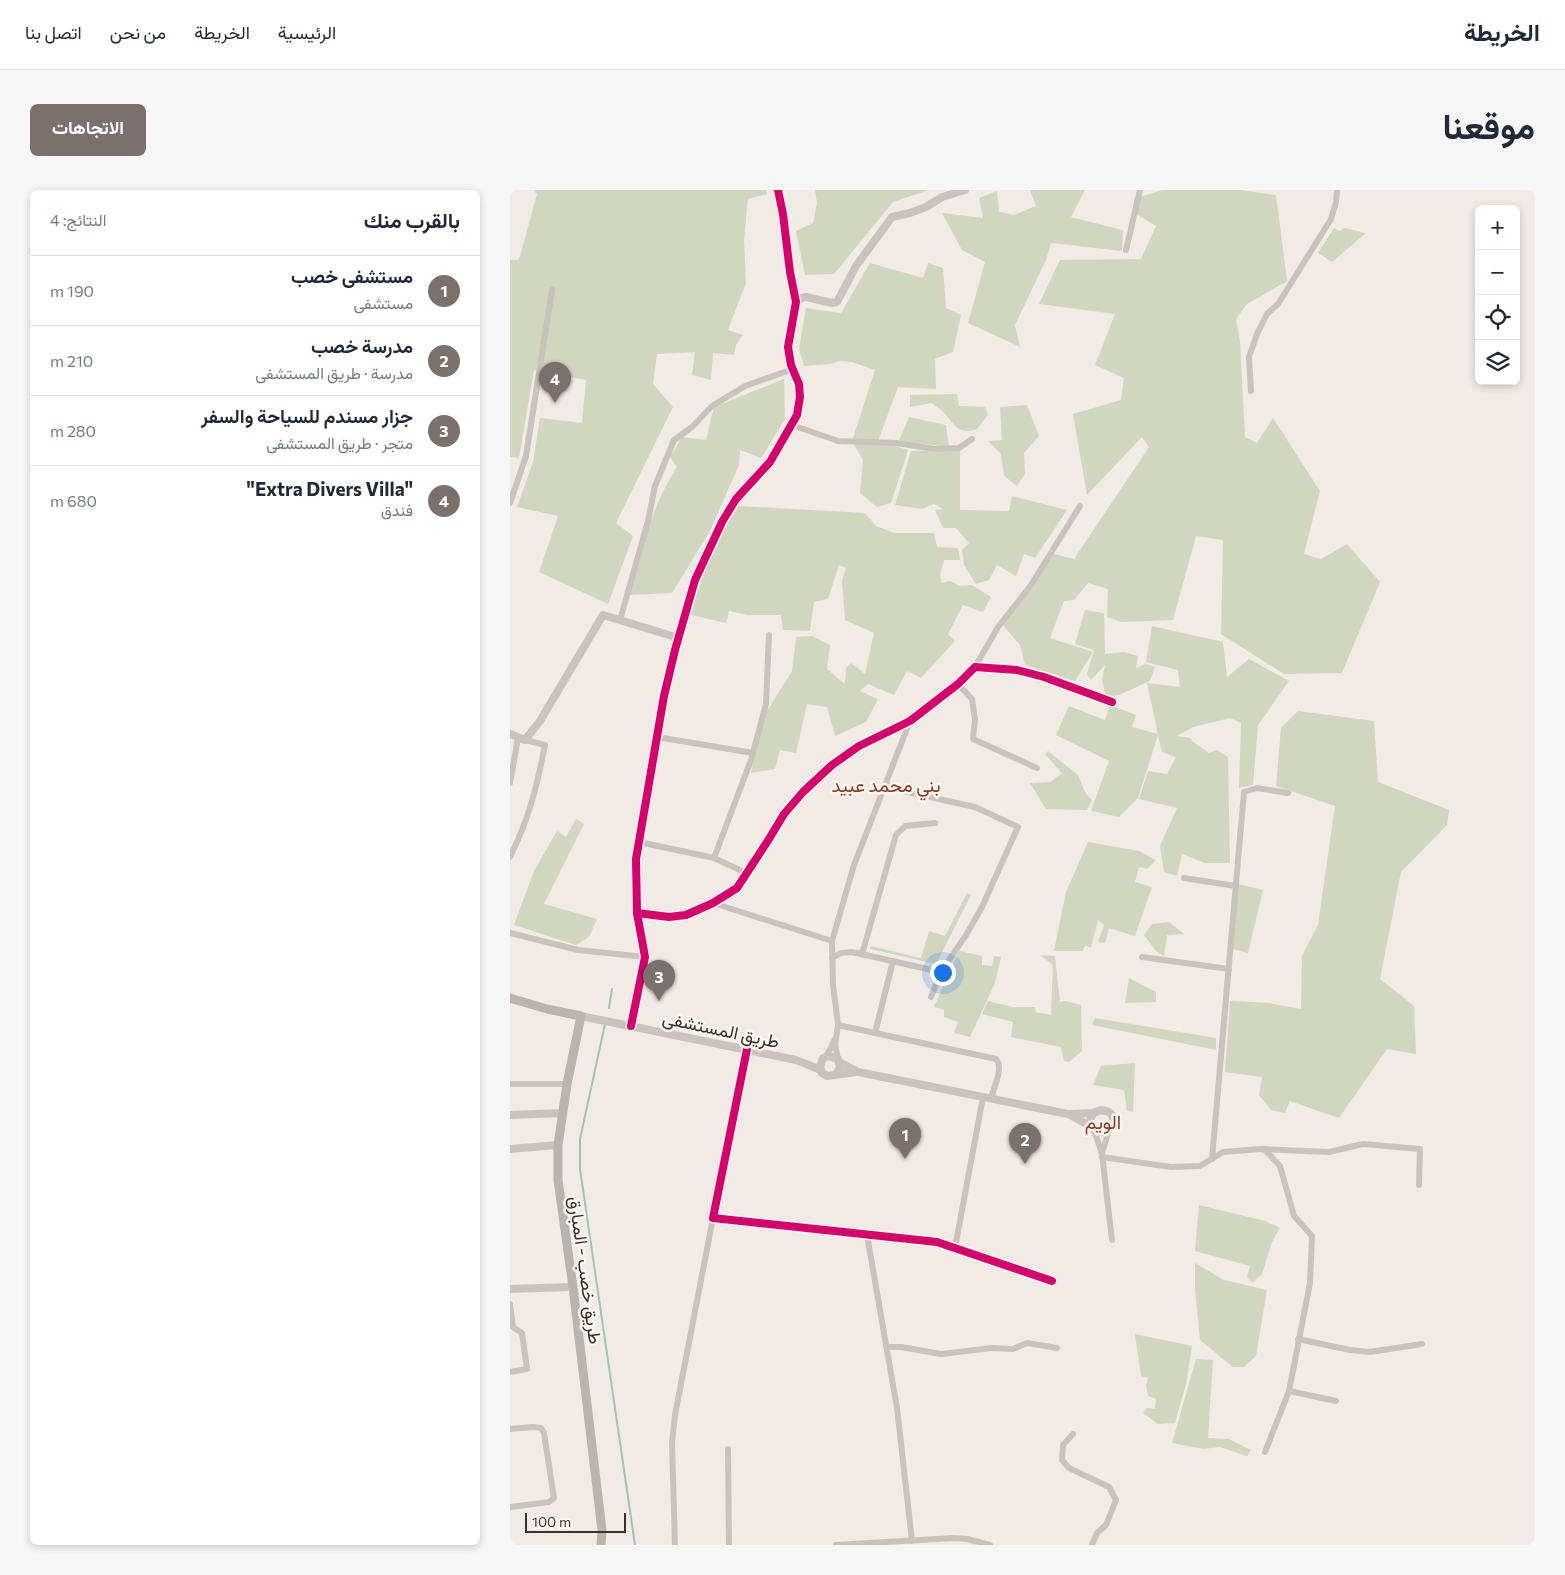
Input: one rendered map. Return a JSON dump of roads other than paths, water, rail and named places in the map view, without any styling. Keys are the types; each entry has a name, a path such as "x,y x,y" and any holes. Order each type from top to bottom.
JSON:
{"main road":[{"path":"510,998 547,1009 581,1016"},
{"name":"طريق خصب - المبارق","path":"581,1016 567,1084 558,1145 558,1180 573,1287 602,1530 601,1545"},
{"name":"طريق خصب - المبارق","path":"602,1530 608,1545"}],"street":[{"path":"631,1026 645,957 637,913 636,859 664,696 679,638 695,580 722,522 736,500 770,462 798,415 799,384 788,347 796,302 778,190"},
{"path":"796,302 806,297 837,302 856,266 892,217 910,213 926,207 942,197 965,190"},
{"path":"1126,250 1140,190"},
{"path":"1251,391 1249,357 1257,334 1267,314 1278,304 1332,219 1336,202 1336,190"},
{"path":"510,503 526,456 552,290"},
{"path":"620,620 648,521 655,486 674,440 692,427 712,406 745,386 793,369"},
{"path":"792,425 838,441 896,443 935,449 959,448 972,438"},
{"path":"637,913 669,917 686,915 713,903 736,888 769,840 784,814 803,792 832,766 859,746 910,721 958,684 974,667 998,627 1031,586 1080,506"},
{"path":"510,780 518,737 540,721 604,615 679,638"},
{"path":"714,858 754,753 766,704 769,635"},
{"path":"974,667 1017,670 1044,677 1112,702"},
{"path":"958,684 972,699 975,720 973,739 1037,768"},
{"path":"836,1074 840,1068 836,1038 838,1024 832,941 854,865 910,721"},
{"path":"510,857 529,814 537,787 545,745 518,737"},
{"path":"657,737 754,753"},
{"path":"886,784 903,791 975,807 1018,826 982,907 941,972 931,997"},
{"path":"1212,1159 1244,792 1257,788 1288,793"},
{"path":"862,954 896,835 905,826 935,823"},
{"path":"639,842 714,858 746,873"},
{"path":"1184,878 1236,886"},
{"path":"713,903 832,941"},
{"path":"510,933 578,950 645,957"},
{"path":"832,958 847,952 941,972"},
{"path":"1142,957 1229,969"},
{"path":"875,1033 893,961"},
{"name":"طريق المستشفى","path":"581,1016 796,1060 821,1070"},
{"path":"838,1024 996,1059 998,1062 999,1070 987,1098 955,1248"},
{"path":"836,1038 820,1064 821,1070 827,1076 858,1072 1068,1114 1094,1113 1101,1110 1109,1112 1113,1119 1113,1124 1109,1130 1102,1156"},
{"path":"675,1545 672,1443 674,1424 747,1049"},
{"path":"824,1057 832,1056 858,1072"},
{"name":"طريق المستشفى","path":"796,1060 824,1057"},
{"path":"510,1084 567,1084"},
{"path":"510,1115 563,1113"},
{"path":"1094,1113 1090,1121 1102,1156 1112,1240"},
{"path":"1068,1114 1100,1132 1109,1130"},
{"path":"1102,1156 1171,1168 1200,1166 1223,1152 1264,1149 1329,1152 1363,1144 1420,1148 1419,1185"},
{"path":"510,1149 558,1145"},
{"path":"1264,1149 1280,1166 1294,1216 1312,1236 1310,1283 1289,1391 1265,1452"},
{"path":"713,1218 937,1242 1052,1281"},
{"path":"867,1235 897,1408 912,1541"},
{"path":"510,1290 573,1287"},
{"path":"510,1304 513,1327 522,1334 527,1369 510,1372"},
{"path":"1298,1338 1350,1350 1370,1352 1422,1344"},
{"path":"887,1347 901,1347 941,1354 992,1348 1013,1349 1027,1343 1057,1348"},
{"path":"1289,1391 1336,1401"},
{"path":"510,1430 533,1426 541,1428 544,1434 554,1498 549,1502 510,1507"},
{"path":"1073,1434 1063,1445 1062,1460 1069,1468 1109,1488 1116,1500 1106,1525 1097,1533 1092,1545"},
{"path":"728,1449 729,1545"},
{"path":"836,1545 954,1538 990,1545"}],"waterway":[{"path":"609,1008 612,989"},
{"path":"605,1024 580,1139 580,1169 635,1545"}],"place":[{"name":"\"Extra Divers Villa\"","path":"555,403"},
{"name":"جزار مسندم للسياحة والسفر","path":"659,1001"},
{"name":"مستشفى خصب","path":"905,1159"},
{"name":"مدرسة خصب","path":"1025,1164"}],"district":[{"name":"بني محمد عبيد","path":"886,784"},
{"name":"الويم","path":"1103,1121"}]}
